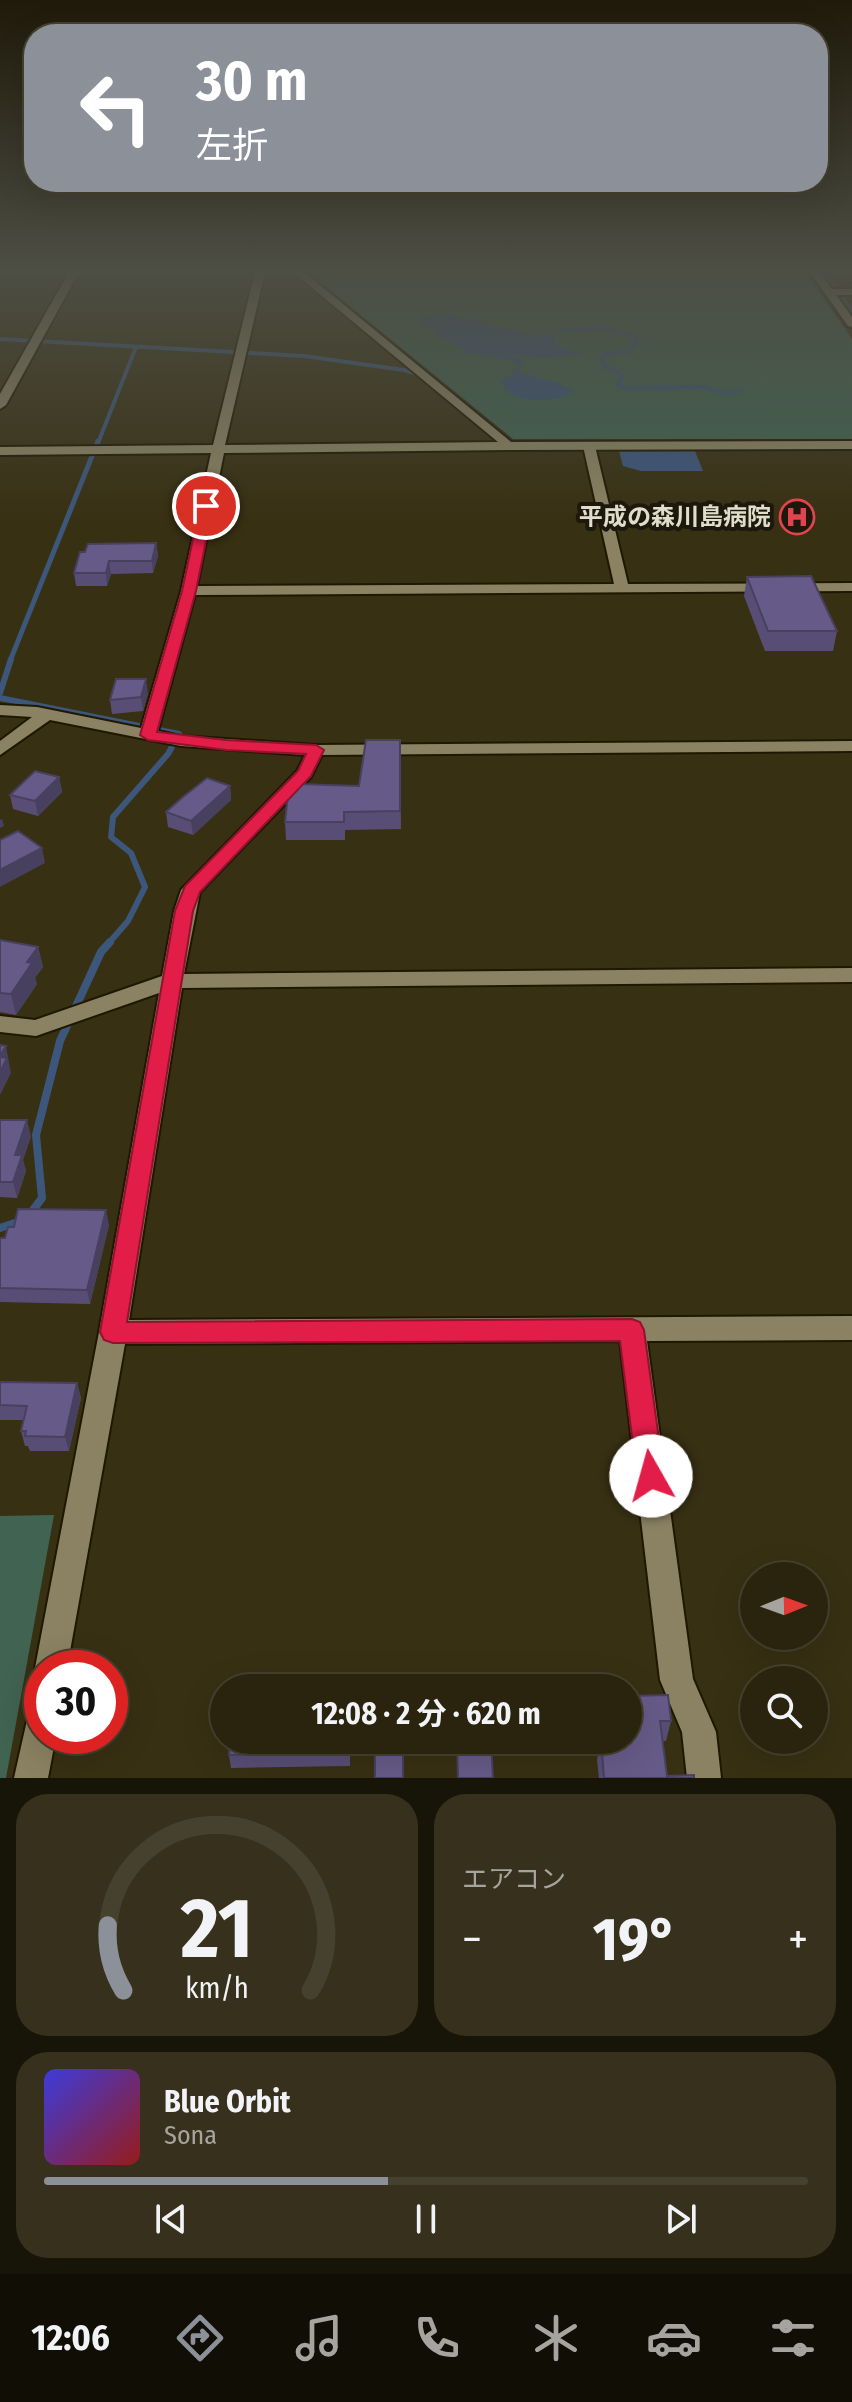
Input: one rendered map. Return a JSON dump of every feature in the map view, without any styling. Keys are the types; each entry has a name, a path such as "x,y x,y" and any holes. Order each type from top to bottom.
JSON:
{"street":[{"path":"0,405 28,355"},
{"path":"148,735 189,591 240,355"},
{"path":"399,355 510,446"},
{"path":"0,451 852,445"},
{"path":"589,446 622,588"},
{"path":"189,591 852,587"},
{"path":"0,710 47,714 148,735 226,745 316,750 852,746"},
{"path":"0,750 47,714"},
{"path":"54,1650 113,1332 170,981 191,890 305,773 316,750"},
{"path":"0,1024 36,1028 170,981 852,975"},
{"path":"113,1332 852,1328"},
{"path":"632,1330 677,1680 699,1732 704,1778"},
{"path":"31,1778 35,1754"}],"green space":[{"path":"410,355 852,355 852,439 513,439"},
{"path":"54,1515 29,1650 24,1650 24,1679 6,1778 0,1778 0,1516"}],"water":[{"path":"482,355 508,355 525,360 518,363"},
{"path":"523,355 584,355 573,355 542,358"},
{"path":"515,372 556,382 575,392 545,400 524,399 506,390 501,382"},
{"path":"619,451 695,451 703,471 641,471 623,466"}],"building":[{"path":"156,543 152,561 109,561 106,573 74,573 80,552 85,552 88,544"},
{"path":"811,576 837,631 768,631 747,577"},
{"path":"116,679 146,679 141,697 110,700"},
{"path":"366,740 400,740 400,811 344,812 344,822 285,822 289,787 296,787 297,784 359,786"},
{"path":"35,771 59,777 35,801 10,795"},
{"path":"207,778 230,786 191,821 166,812 183,797"},
{"path":"18,831 42,848 0,870 0,840"},
{"path":"0,940 38,947 27,962 32,963 11,994 0,993"},
{"path":"0,1057 7,1058 0,1072"},
{"path":"0,1120 27,1120 15,1155 22,1155 13,1182 0,1182"},
{"path":"18,1209 106,1210 87,1290 0,1288 0,1238 5,1238 8,1227 14,1227"},
{"path":"0,1382 77,1383 65,1437 25,1436 26,1431 21,1431 27,1406 0,1405"},
{"path":"668,1695 671,1721 660,1721 667,1776 694,1775 694,1778 604,1778 602,1754 642,1754 642,1696"},
{"path":"375,1754 403,1754 403,1778 375,1778"},
{"path":"457,1754 492,1754 493,1778 458,1778"}],"waterway":[{"path":"98,443 133,355"},
{"path":"286,355 404,370 424,376"},
{"path":"601,355 605,366 623,375 618,385 624,388 705,387 722,393 741,391"},
{"path":"514,360 520,361 517,372"},
{"path":"10,661 98,441"},
{"path":"0,693 11,659"},
{"path":"0,698 179,734 168,754 113,817 111,837 131,853 145,887 128,921 108,944"},
{"path":"30,1214 42,1198 36,1135 60,1041 101,952 110,942"},
{"path":"0,1228 21,1221"}],"place":[{"name":"平成の森川島病院","path":"797,517"}],"route":[{"path":"206,506 189,591 148,735 181,741 316,750 305,773 191,890 170,981 113,1332 632,1330 651,1476"}]}
